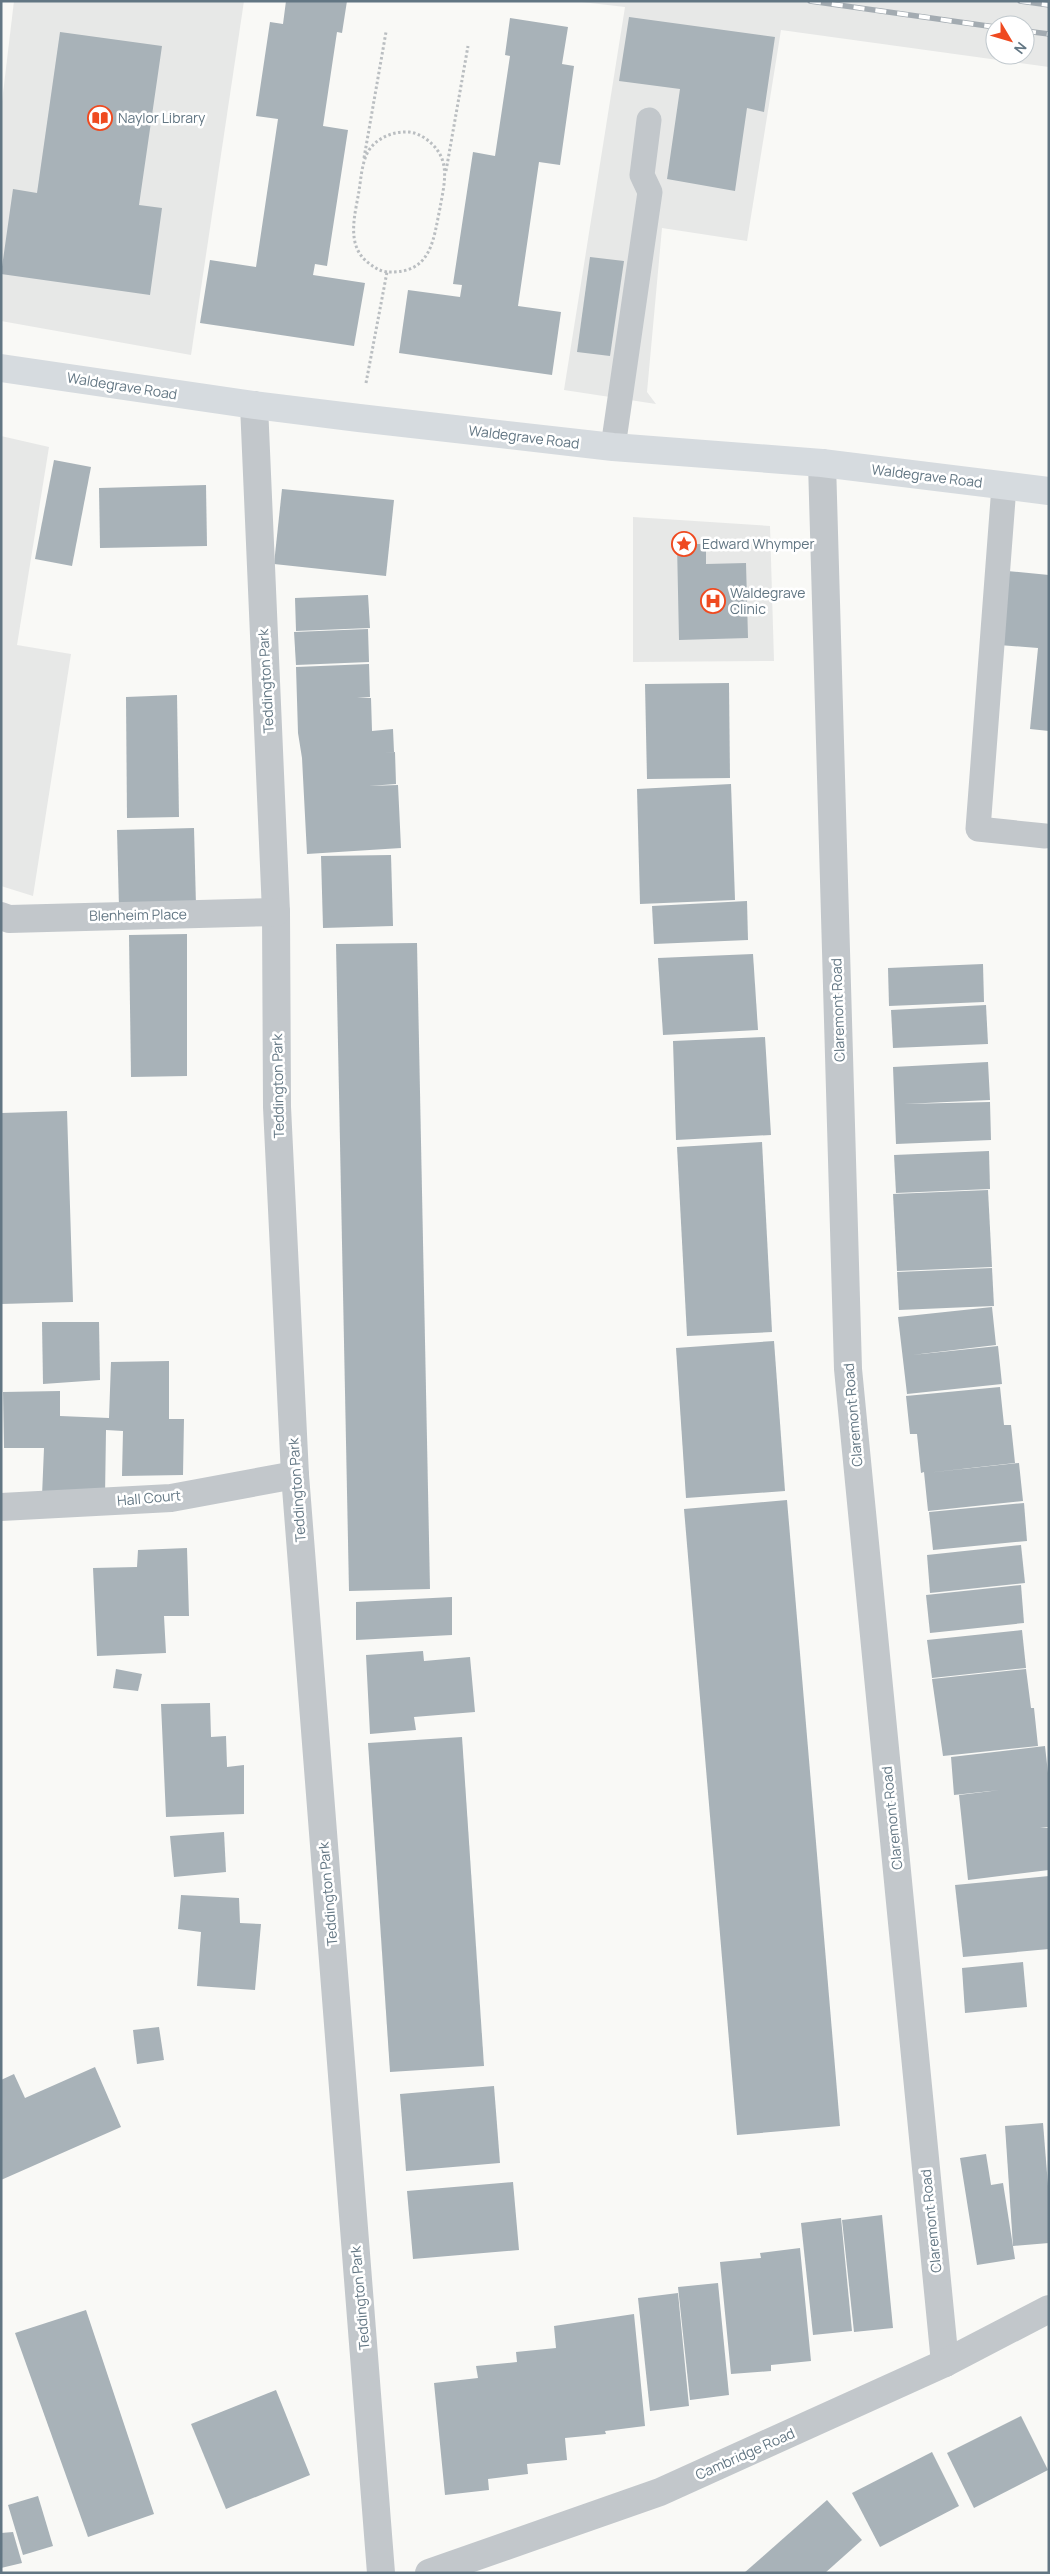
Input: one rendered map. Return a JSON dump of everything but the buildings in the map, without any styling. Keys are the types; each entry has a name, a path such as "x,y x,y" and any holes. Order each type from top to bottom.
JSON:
{"main road":[{"name":"Waldegrave Road","path":"1,368 254,406 613,447 822,463 1049,491"}],"street":[{"name":"Teddington Park","path":"254,406 276,912 277,1107 295,1475 381,2573"},
{"name":"Claremont Road","path":"822,463 848,1369 945,2362"},
{"name":"Blenheim Place","path":"1,916 9,918 276,912"},
{"name":"Hall Court","path":"1,1507 171,1498 295,1475"},
{"name":"Cambridge Road","path":"429,2573 660,2492 945,2362 1049,2309"}],"lane":[{"path":"613,447 650,192 642,175 649,120"},
{"path":"1004,486 978,829 1045,836"}],"path":[{"path":"386,32 353,236 357,249 365,261 387,272 403,271 416,266 433,246 468,46"},
{"path":"363,166 369,151 380,139 395,132 411,132 426,138 438,149 444,164 445,180"},
{"path":"360,418 387,272"}],"shaded area":[{"path":"14,1 244,1 191,355 1,321 1,110"},
{"path":"573,1 1049,1 1049,67 1035,65 1035,15 985,15 985,58 781,30 747,241 662,228 647,392 656,404 564,390 625,7"},
{"path":"1,436 49,447 17,645 71,654 33,896 1,886"},
{"path":"633,517 770,526 774,661 633,662"}],"railway":[{"path":"810,1 985,26"},
{"path":"1020,1 1049,5"},
{"path":"1035,32 1049,34"}],"place":[{"name":"Naylor Library","path":"100,118"},
{"name":"Edward Whymper","path":"684,544"},
{"name":"Waldegrave Clinic","path":"713,601"}]}
